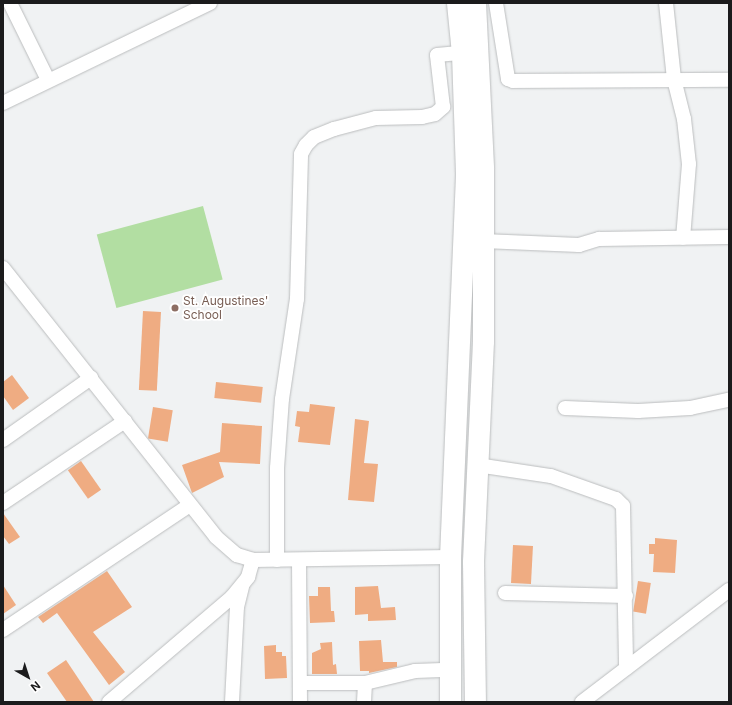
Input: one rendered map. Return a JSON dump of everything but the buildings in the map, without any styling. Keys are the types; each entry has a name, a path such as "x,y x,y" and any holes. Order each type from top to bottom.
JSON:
{"main road":[{"path":"450,702 448,670 450,557 466,173 462,52 457,3"},
{"path":"475,3 482,101 483,241 483,341 473,562 475,702"}],"street":[{"path":"10,3 48,80"},
{"path":"3,103 210,3"},
{"path":"496,3 508,79 513,81 674,79 729,80"},
{"path":"666,3 674,79 684,118 689,164 683,238"},
{"path":"277,560 277,468 282,400 297,300 301,154 314,137 334,129 376,118 422,117 435,114 443,107 436,55 462,52"},
{"path":"483,241 579,245 599,240 729,237"},
{"path":"3,268 190,505 228,549 237,555 253,560 450,557"},
{"path":"3,440 91,378"},
{"path":"565,408 638,411 690,408 729,400"},
{"path":"3,503 125,421"},
{"path":"477,465 551,476 616,498 623,506 625,514 626,668"},
{"path":"3,630 190,505"},
{"path":"232,702 237,607 242,587 253,560"},
{"path":"299,560 300,702"},
{"path":"109,702 121,695 242,587"},
{"path":"584,701 729,590"},
{"path":"505,593 626,596"},
{"path":"300,683 365,683 415,671 448,670"},
{"path":"364,702 365,683"}],"green space":[{"path":"203,206 223,279 116,308 97,234"}],"place":[{"name":"St. Augustines' School","path":"175,308"}]}
